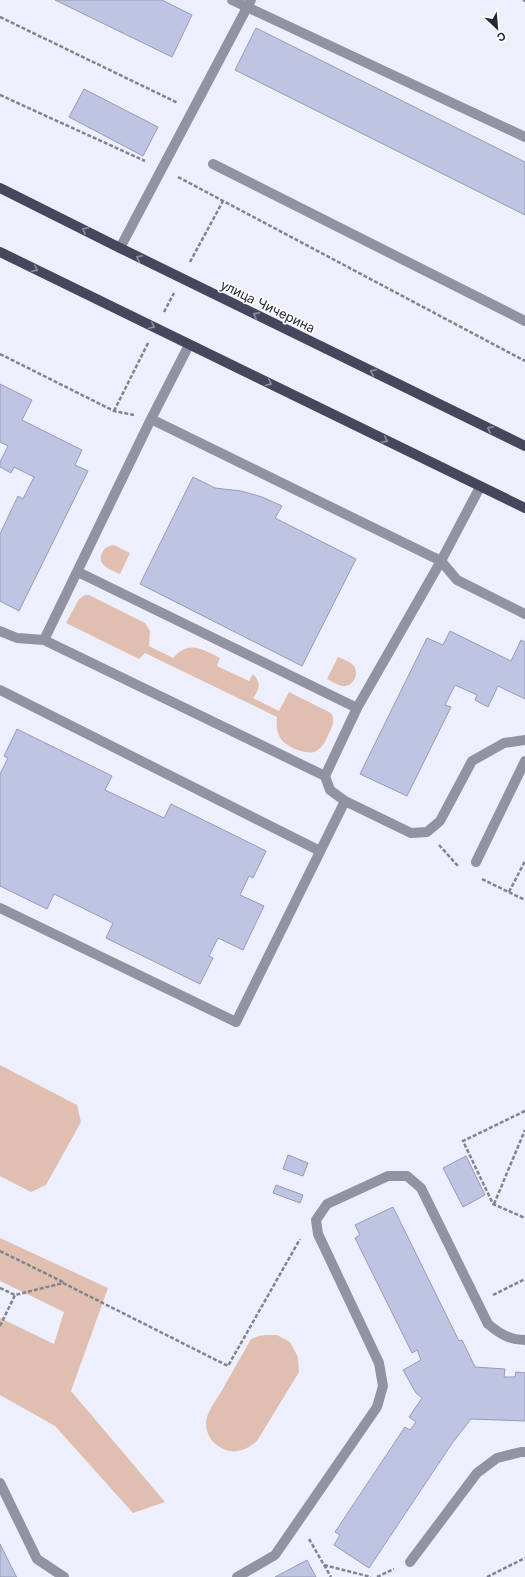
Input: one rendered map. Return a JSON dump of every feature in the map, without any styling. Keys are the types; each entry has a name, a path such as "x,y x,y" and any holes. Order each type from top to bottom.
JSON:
{"main road":[{"name":"улица Чичерина","path":"0,188 525,446"},
{"path":"0,252 525,508"}],"lane":[{"path":"232,0 249,4 525,137"},
{"path":"120,248 249,4"},
{"path":"213,164 525,321"},
{"path":"44,640 151,419 189,345"},
{"path":"151,419 441,561 457,580 525,614"},
{"path":"325,776 357,708 441,561 480,487"},
{"path":"78,572 357,708"},
{"path":"0,631 17,638 44,640 325,776 330,790 346,801 411,833 427,832 440,821 472,761 504,743 525,740"},
{"path":"0,690 320,851"},
{"path":"476,862 525,761"},
{"path":"0,908 236,1022 346,801"},
{"path":"236,1577 275,1555 377,1407 384,1386 379,1364 318,1234 316,1220 327,1204 388,1176 407,1176 421,1188 488,1324 500,1334 516,1340 525,1340"},
{"path":"410,1562 477,1473 497,1458 525,1452"},
{"path":"0,1483 36,1559 64,1577"}],"path":[{"path":"0,17 193,110"},
{"path":"0,95 162,169 525,361"},
{"path":"114,411 155,328 222,201"},
{"path":"0,354 114,411 151,419"},
{"path":"509,892 525,861"},
{"path":"525,1111 463,1141 494,1204 525,1218"},
{"path":"494,1204 525,1130"},
{"path":"0,1251 228,1366 301,1237 316,1220"},
{"path":"478,1302 525,1279"},
{"path":"0,1288 15,1295 63,1283"},
{"path":"0,1326 15,1295"},
{"path":"299,1521 330,1577"},
{"path":"487,1577 525,1558"},
{"path":"324,1565 371,1577"}],"shaded area":[{"path":"114,545 130,553 120,574 105,566 101,561 104,549 108,546"},
{"path":"85,595 89,595 145,623 150,631 149,646 173,658 185,649 201,649 220,658 217,666 249,681 253,674 256,677 259,686 253,698 279,711 289,692 331,713 333,718 332,728 324,743 316,751 312,752 292,748 283,742 278,734 277,717 145,653 139,659 66,623 79,599"},
{"path":"338,657 351,663 356,670 354,680 346,686 338,685 327,679"},
{"path":"0,1065 77,1105 81,1122 46,1185 31,1192 0,1176"},
{"path":"0,1238 108,1288 71,1391 165,1502 133,1513 55,1426 0,1395 0,1318 54,1344 64,1312 0,1281"},
{"path":"266,1335 277,1335 290,1342 298,1357 299,1372 257,1441 243,1450 226,1450 217,1445 210,1437 206,1428 207,1417 211,1407 251,1339"}],"building":[{"path":"55,0 162,0 192,15 172,57"},
{"path":"256,28 525,162 525,215 235,70"},
{"path":"84,89 158,127 143,156 69,117"},
{"path":"0,384 32,400 22,420 82,450 75,465 88,471 19,611 0,601 0,534 18,496 23,499 34,477 14,467 11,473 0,467 0,462 8,446 0,442"},
{"path":"193,477 215,488 241,491 262,497 282,506 275,518 356,559 302,666 140,584"},
{"path":"450,631 511,661 521,640 525,642 525,699 498,686 488,707 475,700 477,695 455,685 445,705 451,707 407,796 360,774 427,638 443,645"},
{"path":"17,729 112,776 105,790 164,818 171,804 266,851 253,878 249,876 240,895 264,906 243,950 218,938 209,956 213,958 200,984 106,938 113,923 54,894 47,909 0,886 0,774 8,758 4,756"},
{"path":"288,1155 308,1163 303,1176 283,1169"},
{"path":"466,1156 485,1195 463,1207 443,1168"},
{"path":"276,1185 303,1195 300,1203 273,1193"},
{"path":"393,1207 459,1341 462,1340 475,1367 505,1369 504,1377 515,1377 516,1372 525,1373 525,1421 471,1419 453,1442 369,1568 334,1545 340,1535 335,1532 405,1427 410,1430 416,1422 409,1417 422,1398 416,1393 403,1370 421,1360 417,1350 412,1353 355,1238 360,1235 355,1225"},
{"path":"0,1544 16,1576 17,1577 0,1577"},
{"path":"307,1560 316,1577 275,1577"}]}
